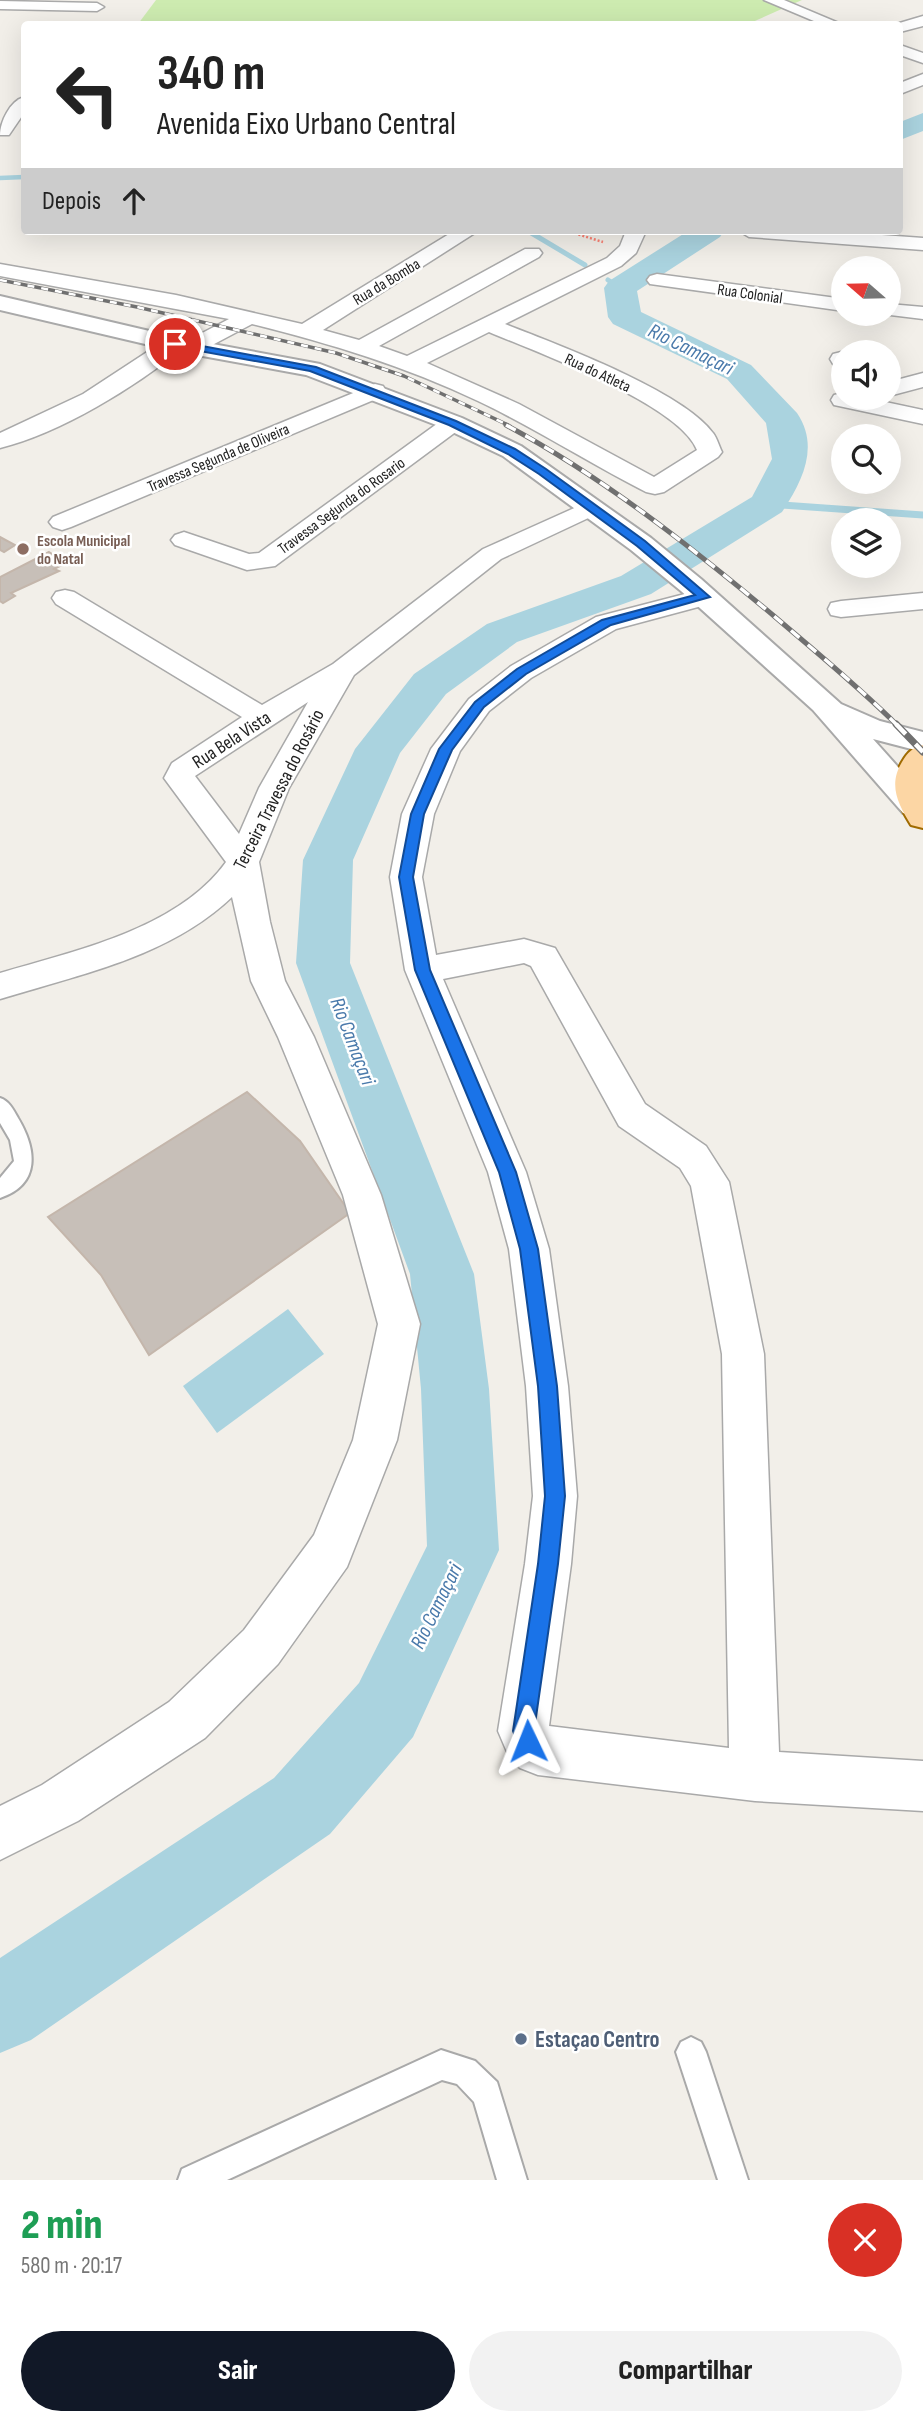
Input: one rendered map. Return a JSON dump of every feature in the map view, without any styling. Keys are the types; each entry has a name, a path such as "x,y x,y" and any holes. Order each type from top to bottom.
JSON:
{"main road":[{"path":"918,811 909,780 914,766 923,755"}],"street":[{"path":"771,0 825,21"},
{"path":"8,24 25,3"},
{"path":"0,5 99,4"},
{"path":"86,21 99,4"},
{"path":"903,27 923,22"},
{"path":"903,51 923,58"},
{"path":"903,88 923,79"},
{"path":"1,130 21,106"},
{"path":"1,130 21,133"},
{"name":"Rua da Bomba","path":"304,332 462,235"},
{"path":"0,270 116,289 249,317 408,364 579,282 614,262 629,249 634,235"},
{"path":"803,235 923,244"},
{"path":"360,348 532,253"},
{"name":"Rua Colonial","path":"657,280 831,303"},
{"path":"0,303 184,345 294,364 375,391 453,423 512,452 641,544 824,703 918,811"},
{"path":"901,311 923,313"},
{"path":"0,441 59,418 184,345 249,317"},
{"name":"Rua do Atleta","path":"408,364 502,404 654,487 710,452 710,445 700,430 674,411 621,380 487,324"},
{"path":"901,365 923,367"},
{"path":"901,386 923,380"},
{"name":"Travessa Segunda de Oliveira","path":"62,522 375,391"},
{"path":"887,410 923,417"},
{"name":"Travessa Segunda do Rosario","path":"184,540 247,562 266,560 453,423"},
{"name":"Terceira Travessa do Rosário","path":"3,981 124,949 162,930 207,902 229,883 243,862 274,788 306,729 343,670 492,554 590,508"},
{"path":"697,591 606,623 521,672 479,705 446,749 418,814 406,877 422,970 507,1172 529,1249 546,1373 555,1496 548,1564 523,1731 528,1741 538,1750 755,1776 923,1786"},
{"path":"65,598 262,717"},
{"path":"841,608 923,601"},
{"name":"Rua Bela Vista","path":"243,862 179,778 183,770 262,717 343,670"},
{"path":"824,703 869,728 923,742"},
{"path":"0,1834 60,1803 187,1720 261,1647 331,1551 375,1440 399,1324 362,1195 296,1037 268,981 253,922 243,862"},
{"path":"422,970 524,951 543,957 632,1115 693,1157 710,1182 743,1354 755,1776"}],"lane":[{"path":"0,1106 21,1139 25,1162 16,1180 0,1190"},
{"path":"691,2052 733,2180"},
{"path":"193,2180 441,2065 465,2071 486,2093 512,2180"}],"green space":[{"path":"156,0 802,0 755,21 140,21"}],"water":[{"path":"288,1309 324,1354 217,1433 183,1386"}],"building":[{"path":"0,537 15,545 4,552 0,550"},
{"path":"49,552 66,563 54,569 59,571 11,593 15,596 3,603 0,601 0,577"},
{"path":"247,1092 300,1141 350,1213 149,1355 101,1275 48,1217"}],"waterway":[{"name":"Rio Camaçari","path":"903,131 923,121"},
{"path":"0,178 21,177"},
{"path":"535,235 585,265"},
{"name":"Rio Camaçari","path":"0,2009 302,1806 386,1710 463,1550 455,1389 442,1274 323,963 328,860 378,749 430,684 502,633 636,585 768,504 791,459 784,421 739,372 625,317 620,288 703,235"},
{"path":"608,280 620,288"},
{"path":"768,504 923,515"}],"railway":[{"path":"0,280 137,307 336,353 404,376 510,426"},
{"path":"506,425 577,467 678,539 821,656 897,725"},
{"path":"897,725 923,752"}],"place":[{"name":"Escola Municipal do Natal","path":"23,549"},
{"name":"Estaçao Centro","path":"521,2039"}],"route":[{"path":"175,344 266,358 312,369 453,423 512,452 543,471 641,544 704,597 606,623 521,672 479,705 446,749 418,814 406,877 422,970 507,1172 529,1249 547,1386 555,1496 548,1564 523,1731 528,1741"}]}
